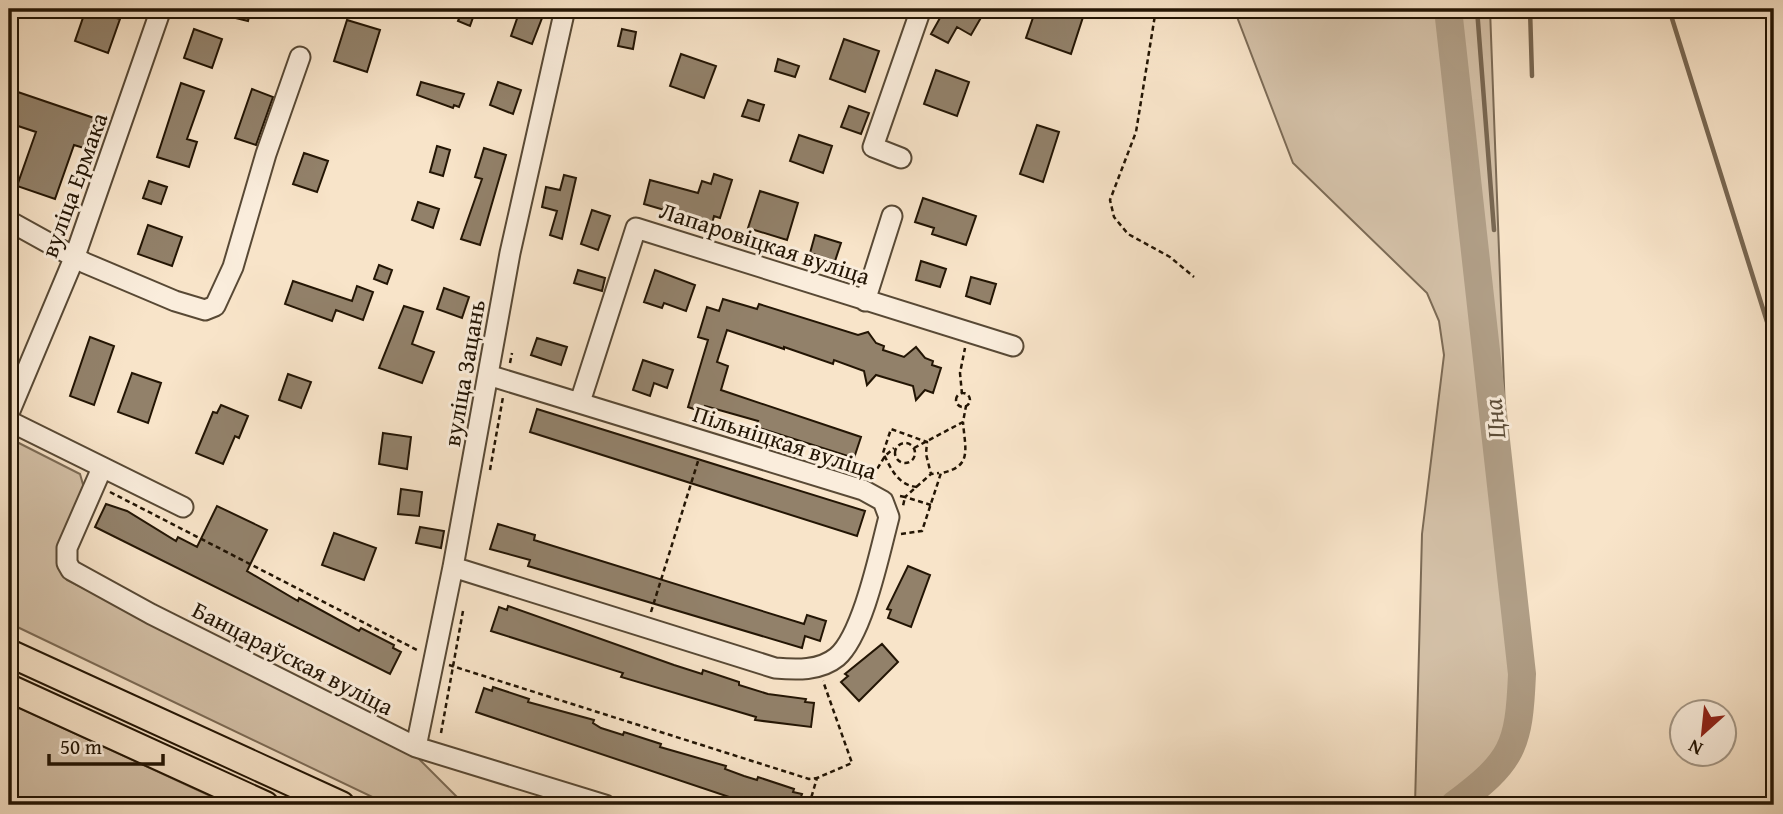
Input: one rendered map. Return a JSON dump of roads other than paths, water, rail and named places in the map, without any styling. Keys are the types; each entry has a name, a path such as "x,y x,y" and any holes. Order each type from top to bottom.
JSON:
{"highway":[{"path":"9,653 341,805"},
{"path":"9,688 265,805"}],"street":[{"name":"вуліца Ермака","path":"9,413 75,256 161,9"},
{"name":"вуліца Зацань","path":"419,737 430,658 453,568 510,253 565,9"},
{"path":"901,158 873,147 921,9"},
{"path":"9,221 75,256 175,301 205,310 215,306 233,267 300,57"},
{"path":"866,300 892,216"},
{"name":"Лапаровіцкая вуліца","path":"580,402 636,228 1013,346"},
{"name":"Пільніцкая вуліца","path":"453,568 775,668 799,671 817,667 836,658 857,627 889,517 884,501 863,490 488,375"},
{"path":"9,421 105,478 183,507"},
{"name":"Банцараўская вуліца","path":"105,478 67,548 71,570 151,614 419,737 610,803"}],"waterway":[{"name":"Цна","path":"1448,9 1522,674 1518,719 1509,750 1489,776 1454,805"},
{"path":"1477,9 1494,230"},
{"path":"1530,9 1532,76"},
{"path":"1669,9 1774,344"}]}
